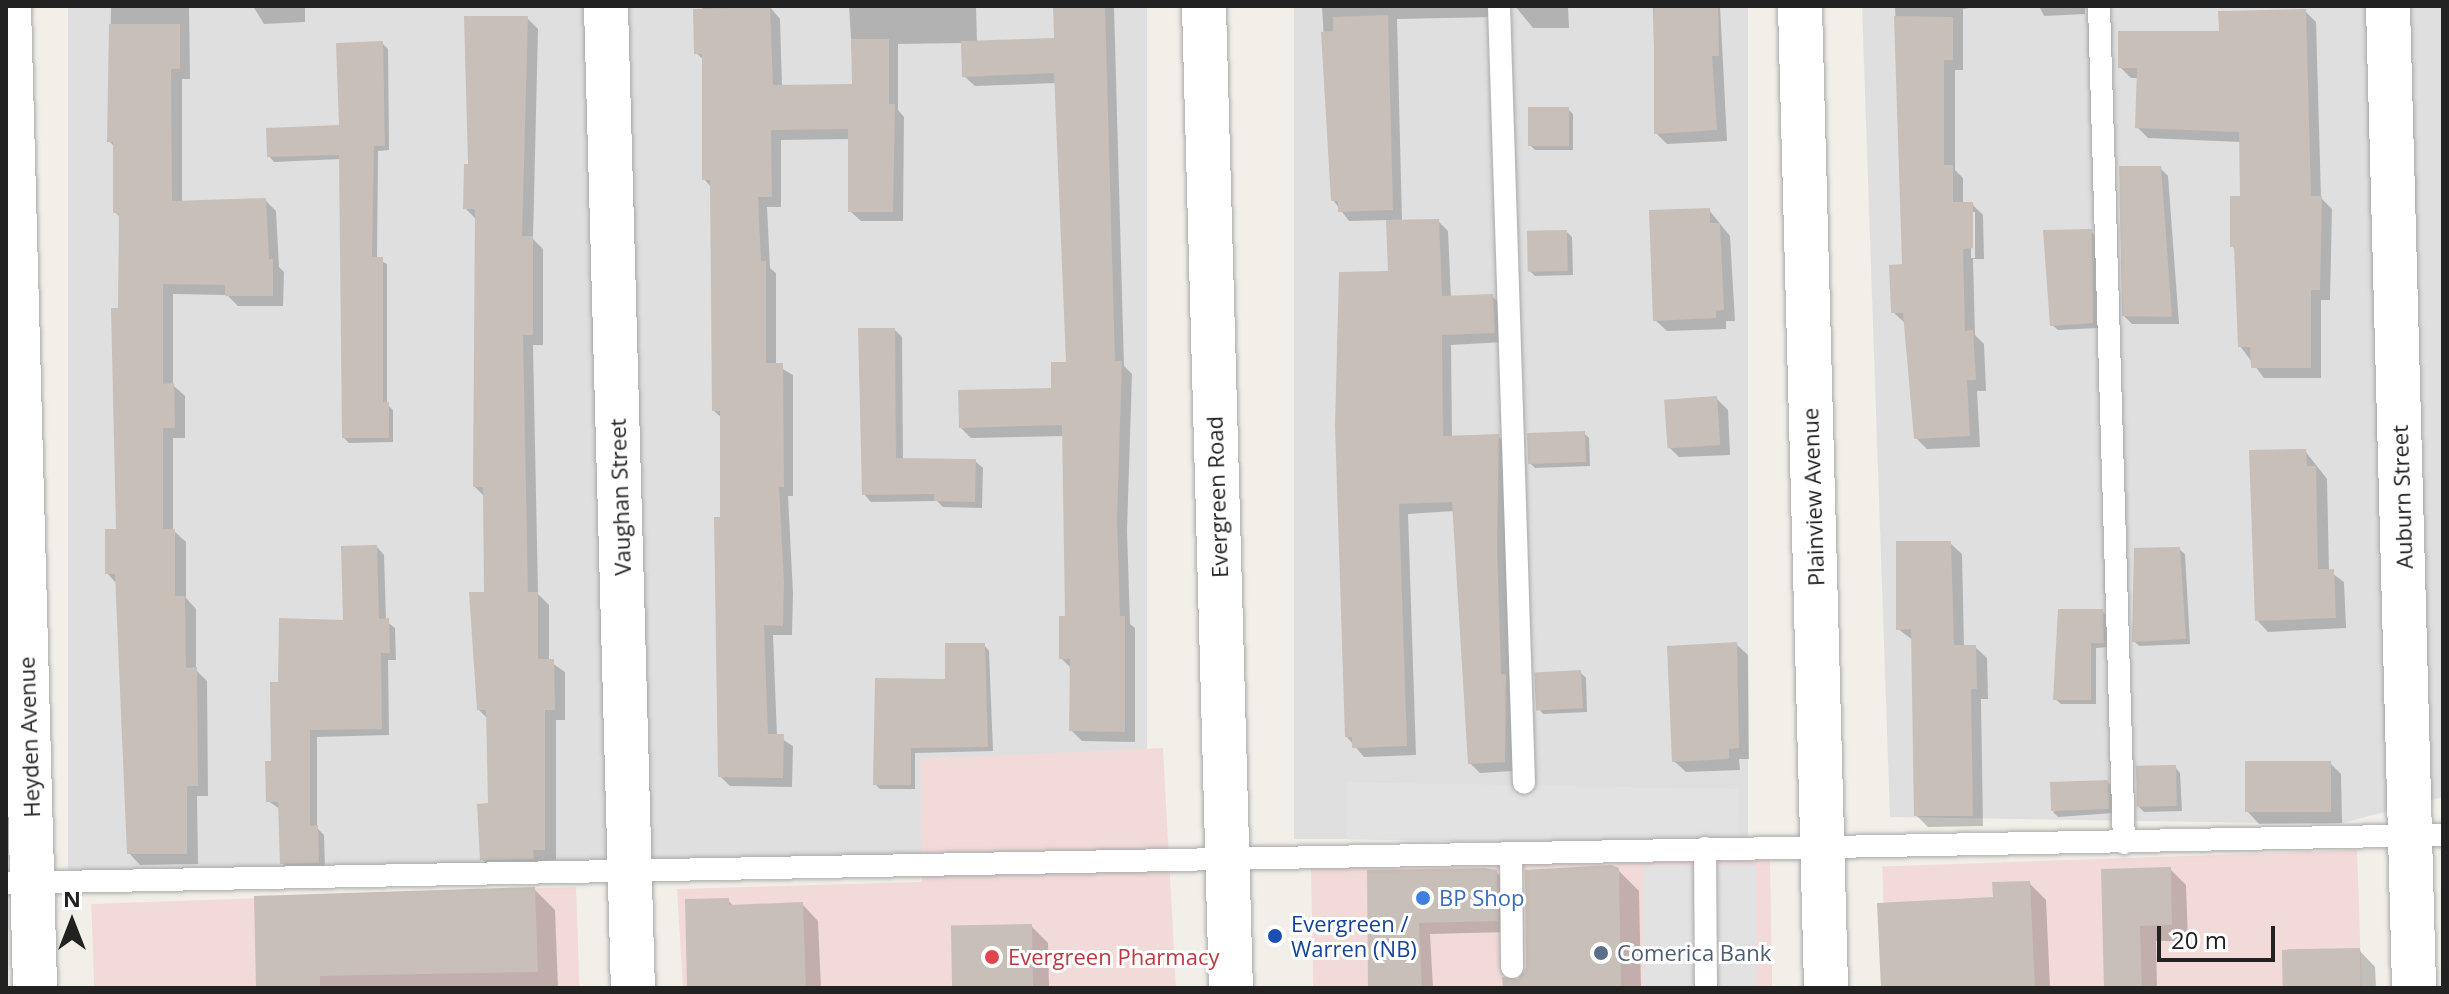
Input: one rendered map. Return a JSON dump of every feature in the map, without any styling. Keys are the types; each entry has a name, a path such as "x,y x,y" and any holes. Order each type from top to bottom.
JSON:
{"street":[{"name":"Heyden Avenue","path":"9,6 19,883 35,988"},
{"name":"Vaughan Street","path":"606,6 633,988"},
{"name":"Evergreen Road","path":"1204,6 1231,988"},
{"name":"Plainview Avenue","path":"1800,6 1826,988"},
{"name":"Auburn Street","path":"2388,6 2428,835 2414,988"}],"lane":[{"path":"1499,6 1524,783"},
{"path":"2099,6 2124,843"},
{"path":"19,883 1227,862 1822,844 1873,850 2428,835"},
{"path":"1705,848 1706,988"},
{"path":"1511,854 1512,967"}],"shaded area":[{"path":"68,6 1147,6 1147,870 68,870"},
{"path":"1294,6 1748,6 1748,839 1294,839"},
{"path":"1862,6 2443,6 2443,797 2338,824 1890,817"},
{"path":"1163,748 1176,988 683,988 677,889 922,882 921,759"},
{"path":"1347,782 1739,789 1738,846 1346,839"},
{"path":"2357,850 2362,988 1887,988 1882,867"},
{"path":"1770,860 1772,988 1313,988 1311,868"},
{"path":"1643,865 1756,865 1756,988 1643,988"},
{"path":"576,887 580,988 94,988 91,904"}],"building":[{"path":"1053,6 1105,6 1115,361 1122,361 1117,519 1120,616 1125,616 1125,732 1069,731 1070,659 1059,659 1059,616 1065,616 1062,425 959,428 958,390 1051,388 1051,362 1066,362 1054,73 962,77 961,41 1054,38"},
{"path":"1654,6 1718,6 1719,56 1712,56 1717,130 1654,134"},
{"path":"770,7 773,85 852,84 851,39 889,39 889,104 895,104 893,212 848,212 848,129 771,130 772,197 758,197 761,261 766,261 766,363 783,363 784,487 779,487 784,582 783,626 764,625 768,734 784,734 783,778 718,777 714,517 720,517 720,411 712,411 710,180 702,180 702,54 694,54 693,9"},
{"path":"2306,9 2311,196 2322,196 2320,290 2311,290 2311,368 2251,368 2250,347 2238,347 2234,247 2230,247 2230,196 2240,196 2239,132 2135,128 2137,68 2118,68 2118,31 2219,31 2218,11"},
{"path":"1388,15 1393,210 1338,212 1338,201 1331,201 1321,32 1333,31 1333,17"},
{"path":"464,16 528,16 522,236 533,236 533,335 523,335 528,592 538,592 538,659 554,659 555,710 545,710 545,850 533,850 534,859 480,860 477,804 488,803 486,710 477,710 469,592 484,592 483,487 473,487 475,209 463,209 464,164 468,164"},
{"path":"1894,16 1953,17 1953,60 1944,60 1944,165 1953,165 1953,202 1973,202 1973,248 1963,249 1965,331 1973,330 1976,380 1967,380 1970,436 1914,439 1903,313 1891,313 1889,265 1902,264"},
{"path":"109,24 180,24 180,69 171,69 172,201 266,198 269,259 273,259 273,296 225,296 225,285 163,284 163,384 174,383 175,428 163,428 163,529 175,529 175,596 185,596 186,668 197,667 198,786 187,786 187,854 127,854 115,574 105,574 105,529 116,529 111,308 118,308 119,213 113,213 113,142 107,142"},
{"path":"383,41 385,146 374,146 372,257 383,257 383,402 389,402 389,438 342,438 339,155 267,157 266,128 339,125 336,43"},
{"path":"1528,107 1569,107 1569,146 1528,146"},
{"path":"2119,166 2161,166 2172,317 2122,316"},
{"path":"1710,208 1710,223 1720,223 1724,310 1716,311 1716,318 1653,321 1649,210"},
{"path":"1439,219 1442,296 1493,294 1495,333 1442,335 1443,436 1499,434 1497,548 1501,674 1506,674 1505,762 1468,764 1452,502 1399,504 1407,746 1352,748 1352,737 1345,737 1335,425 1339,272 1388,271 1386,220"},
{"path":"2092,229 2093,323 2050,326 2043,230"},
{"path":"1567,230 1568,271 1528,272 1527,231"},
{"path":"858,328 895,328 896,458 976,459 975,502 934,501 934,494 862,495"},
{"path":"1717,396 1720,445 1668,449 1664,400"},
{"path":"1585,431 1586,462 1528,464 1527,433"},
{"path":"2306,449 2307,466 2316,466 2318,569 2334,569 2336,618 2255,621 2249,450"},
{"path":"1896,541 1951,541 1954,645 1976,645 1977,689 1971,689 1973,816 1914,816 1911,629 1896,630"},
{"path":"377,545 379,619 389,618 390,653 381,653 382,729 310,730 310,826 318,825 319,863 280,864 278,802 266,802 265,761 271,761 270,682 278,682 279,618 343,620 341,546"},
{"path":"2180,547 2186,639 2132,642 2134,548"},
{"path":"2058,609 2103,609 2104,643 2091,643 2091,700 2053,700"},
{"path":"1737,642 1739,748 1729,749 1729,759 1672,762 1667,646"},
{"path":"945,643 985,643 988,747 911,748 911,785 873,785 875,678 945,679"},
{"path":"1581,670 1583,708 1536,710 1534,672"},
{"path":"2245,761 2331,761 2331,812 2245,812"},
{"path":"2176,765 2177,806 2137,807 2136,766"},
{"path":"2108,780 2109,809 2051,811 2050,782"},
{"path":"1611,865 1619,868 1621,988 1503,988 1502,977 1518,979 1526,968 1525,870"},
{"path":"2171,867 2172,925 2140,926 2142,988 2104,988 2101,869"},
{"path":"1367,870 1497,870 1498,921 1419,923 1422,988 1368,988"},
{"path":"2030,881 2035,988 1881,988 1877,903 1993,897 1992,882"},
{"path":"535,887 538,972 320,976 320,988 256,988 254,896"},
{"path":"729,898 729,905 803,902 806,988 687,988 685,899"},
{"name":"Evergreen Pharmacy","path":"1032,924 1033,988 952,988 951,925"},
{"path":"2360,948 2361,988 2283,988 2282,949"}],"place":[{"name":"BP Shop","path":"1423,898"},
{"name":"Evergreen / Warren (NB)","path":"1275,936"},
{"name":"Comerica Bank","path":"1601,953"},
{"name":"Evergreen Pharmacy","path":"992,957"}]}
